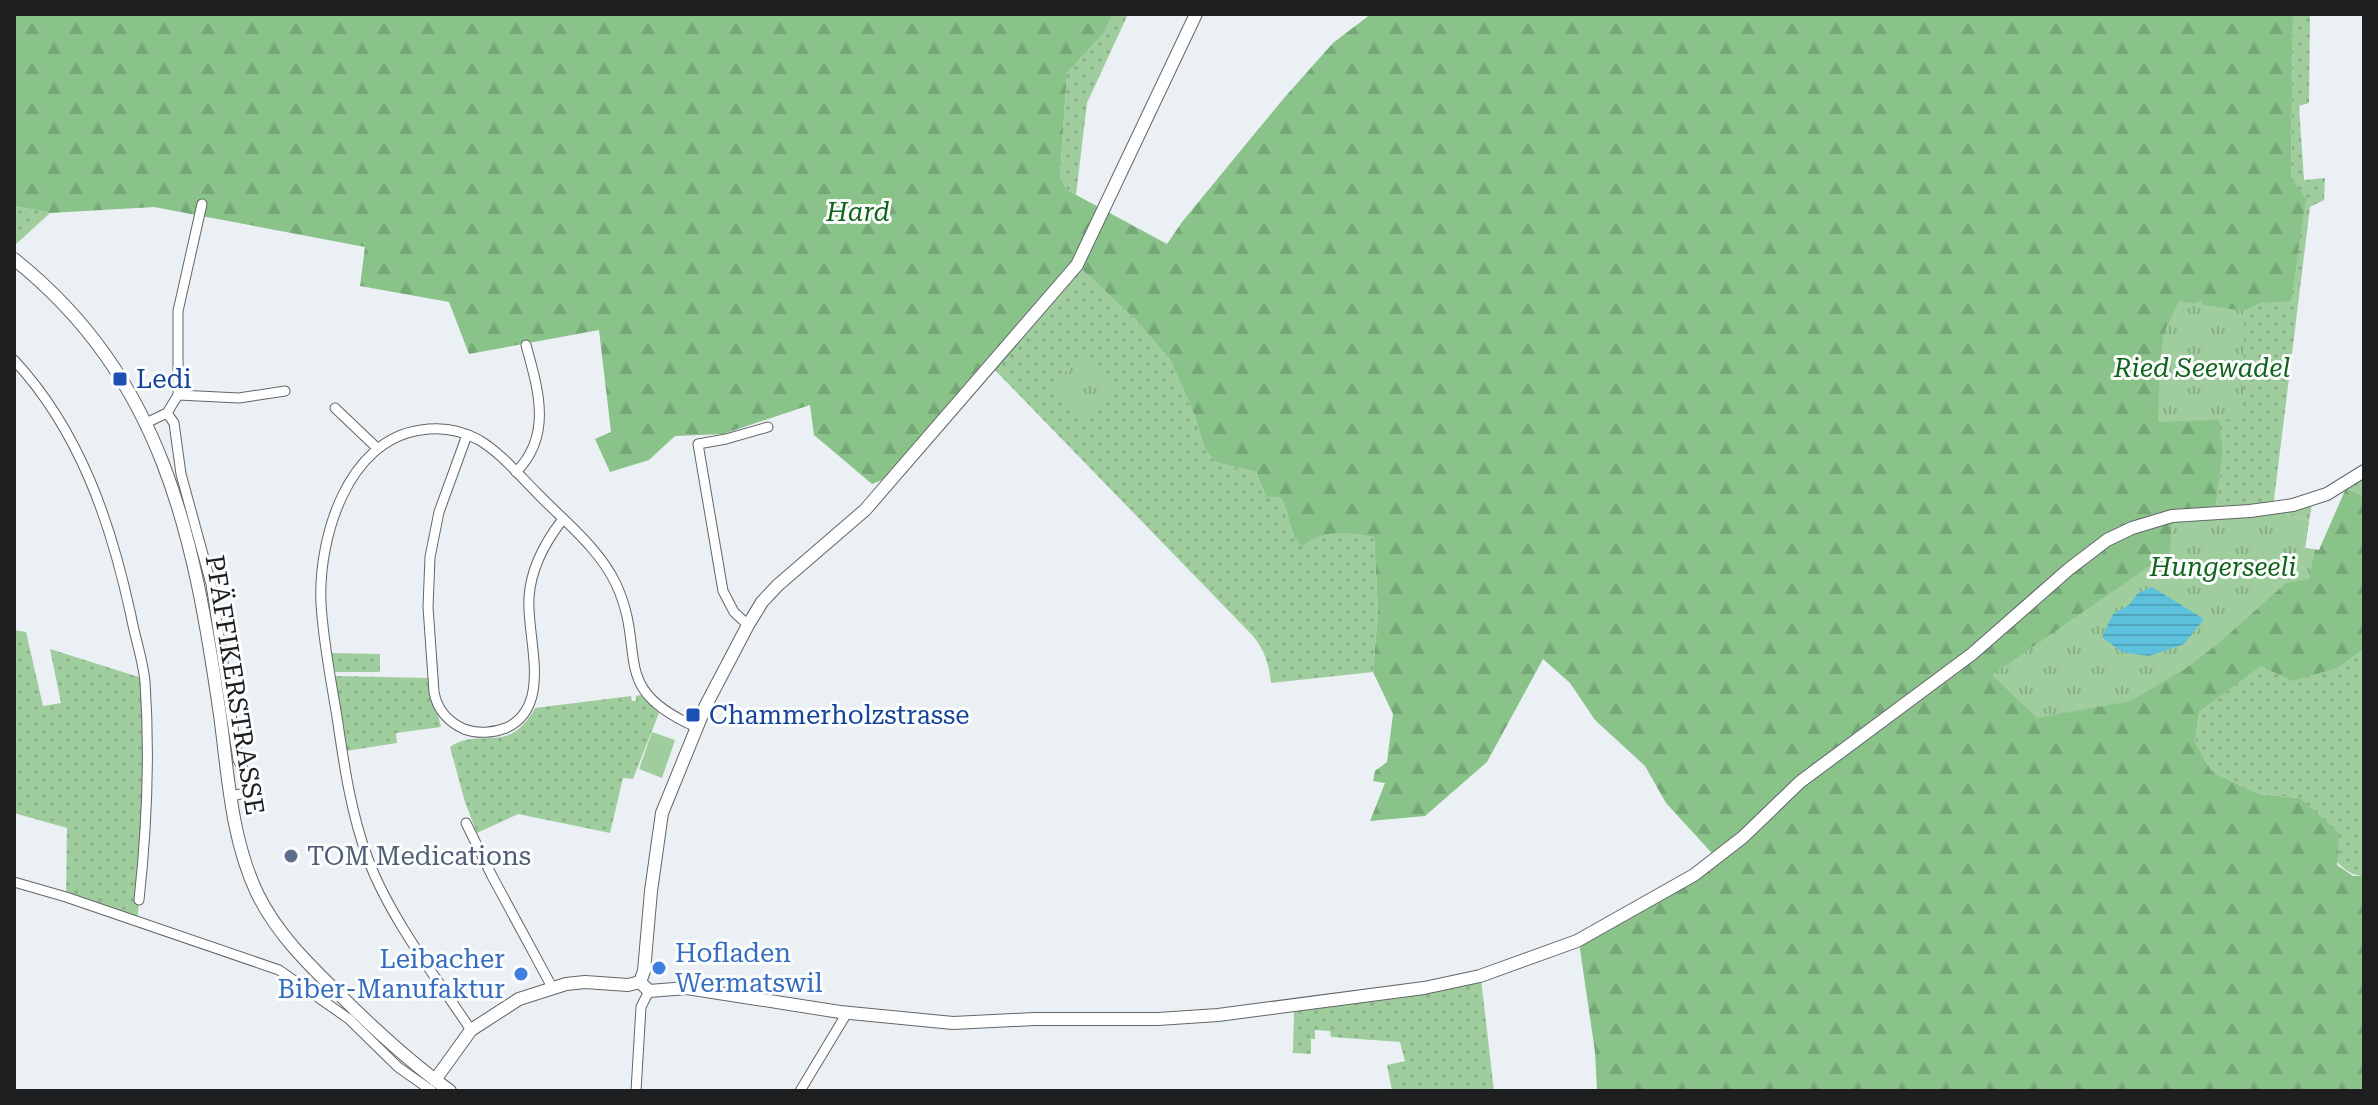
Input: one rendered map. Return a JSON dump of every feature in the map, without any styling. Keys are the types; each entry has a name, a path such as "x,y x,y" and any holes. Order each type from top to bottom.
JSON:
{"street":[{"path":"636,1091 644,971 662,813 696,727 748,625 762,602 778,585 865,510 1077,265 1196,14"},
{"path":"146,423 167,413 178,395 178,311 202,204"},
{"name":"PFÄFFIKERSTRASSE","path":"14,259 57,296 89,333 146,423 170,476 187,531 208,637 231,796 244,859 268,913 300,955 433,1085 450,1091"},
{"path":"516,472 534,444 540,418 540,398 526,345"},
{"path":"14,360 56,414 81,458 98,498 128,601 145,679 148,791 139,900"},
{"path":"178,395 239,398 285,391"},
{"path":"335,408 377,448"},
{"path":"167,413 174,423 181,474 211,584 238,760 251,782 246,793 231,796"},
{"path":"748,625 732,610 723,591 698,444 768,427"},
{"path":"471,1030 379,884 368,861 354,813 323,622 323,571 334,519 361,463 377,448 403,434 422,430 444,429 467,435 488,446 599,557 616,584 626,611 635,669 645,693 664,711 696,727"},
{"path":"467,435 439,511 428,574 434,692 438,707 459,726 478,732 496,731 515,723 528,707 534,682 530,588 543,548 563,519"},
{"path":"14,882 279,970 349,1019 398,1067 433,1085 471,1030 519,999 552,987 585,982 687,988 847,1013 953,1023 1198,1017 1453,982 1510,966 1577,941 1678,886 1737,843 1800,782 1947,674 2084,556 2119,533 2172,516 2293,505 2327,494 2364,471"},
{"path":"466,823 552,987"},
{"path":"800,1091 847,1013"}],"green space":[{"name":"Hard","path":"14,14 1113,14 1104,33 1067,73 1060,177 1067,190 1167,244 1284,98 1333,43 1371,14 2293,14 2291,177 2306,199 2291,301 2262,303 2218,322 2207,316 2201,301 2183,307 2218,411 2223,454 2215,512 2309,521 2305,548 2319,550 2346,488 2364,496 2364,649 2340,667 2292,681 2261,666 2199,712 2195,743 2212,772 2259,794 2300,798 2339,833 2337,865 2353,876 2364,876 2364,1091 1597,1091 1595,1052 1580,949 1582,942 1720,862 1666,803 1645,766 1595,720 1570,683 1543,659 1487,762 1425,816 1370,821 1385,783 1373,781 1375,771 1387,762 1393,714 1373,672 1378,612 1374,537 1328,534 1302,546 1294,537 1282,498 1266,497 1256,472 1215,462 1204,447 1195,416 1170,360 1135,319 1077,265 895,475 872,484 814,435 810,405 723,434 675,436 649,460 610,472 595,439 611,432 599,330 469,354 449,302 360,286 365,247 154,207 50,213 14,206"},
{"path":"1113,14 1128,14 1087,103 1076,195 1067,190 1060,177 1067,73 1104,33"},
{"path":"2293,14 2310,14 2309,103 2299,106 2304,180 2325,178 2324,200 2310,207 2273,508 2293,505 2364,471 2364,496 2346,488 2312,504 2309,521 2272,509 2215,512 2223,454 2183,307 2201,300 2218,322 2262,303 2291,177"},
{"path":"14,206 50,213 15,245 14,244"},
{"path":"1077,265 1135,319 1170,360 1195,416 1204,447 1215,462 1256,472 1266,497 1282,498 1294,537 1302,545 1328,534 1374,537 1378,612 1373,672 1271,683 1266,658 1253,636 991,366"},
{"name":"Ried Seewadel","path":"2179,301 2244,311 2243,419 2158,422 2164,332"},
{"path":"1080,357 1115,389 1080,417 1053,385"},
{"name":"Hungerseeli","path":"2272,509 2309,521 2305,548 2315,550 2309,579 2286,583 2185,669 2131,701 2037,718 1992,675 2170,552 2172,516"},
{"path":"14,630 26,632 43,706 61,703 50,649 145,679 142,877 137,921 66,897 67,828 14,813"},
{"path":"2364,649 2364,876 2353,874 2334,858 2300,798 2259,794 2212,772 2195,744 2199,712 2261,665 2340,667"},
{"path":"331,653 380,654 380,672 335,672"},
{"path":"335,676 429,678 441,727 396,733 397,743 346,751"},
{"path":"641,695 659,713 633,779 623,778 610,833 518,814 477,833 450,747 461,741 494,738 515,732 535,708 631,696 632,701 636,701 636,696"},
{"path":"652,732 675,740 662,778 639,769"},
{"path":"1481,979 1494,1091 1392,1091 1387,1065 1405,1061 1400,1042 1331,1037 1330,1031 1315,1030 1315,1039 1311,1039 1311,1054 1293,1053 1294,1011"}],"water":[{"name":"Hungerseeli","path":"2152,587 2204,619 2184,644 2149,656 2122,652 2102,637 2113,614 2129,605 2138,593"}],"place":[{"name":"Ledi","path":"120,379"},
{"name":"Chammerholzstrasse","path":"693,715"},
{"name":"TOM Medications","path":"291,856"},
{"name":"Hofladen Wermatswil","path":"659,968"},
{"name":"Leibacher Biber-Manufaktur","path":"521,974"}]}
